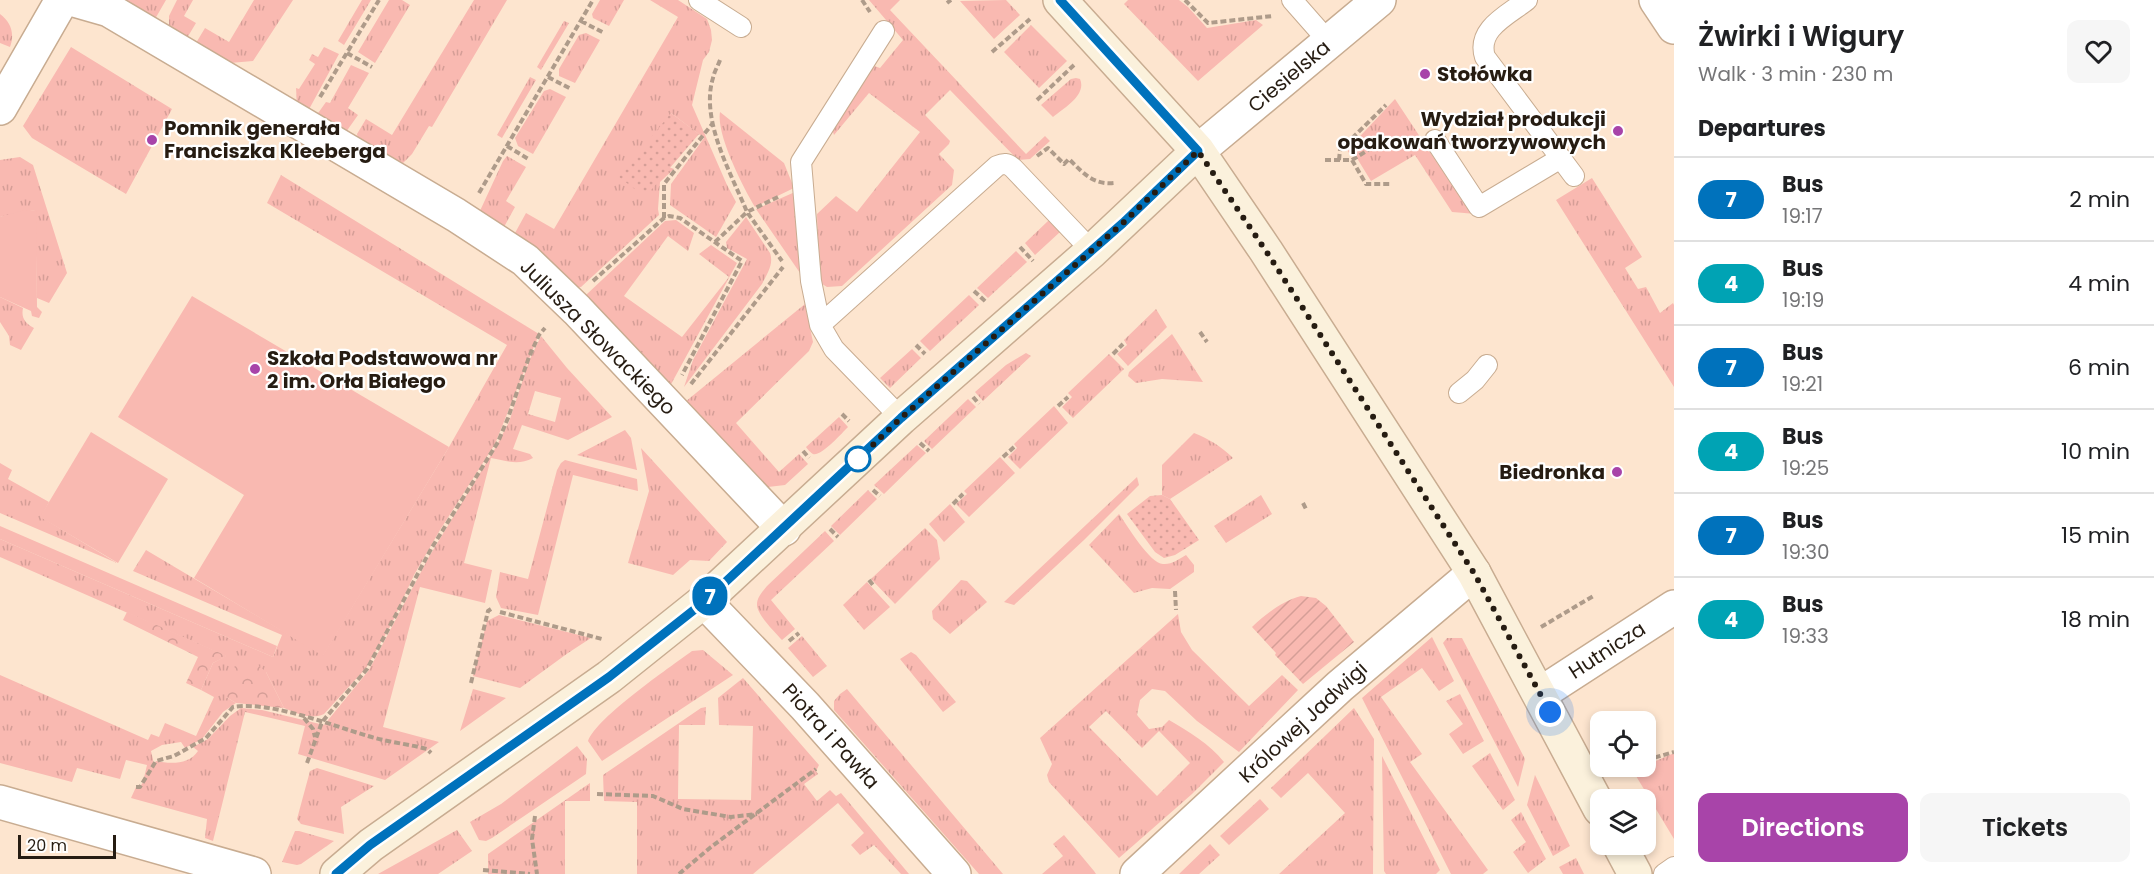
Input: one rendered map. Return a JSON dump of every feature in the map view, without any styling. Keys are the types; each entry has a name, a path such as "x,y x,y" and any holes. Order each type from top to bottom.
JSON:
{"street":[{"path":"0,108 62,0"},
{"name":"Juliusza Słowackiego","path":"74,0 109,10 456,215 525,260 577,310 783,529"},
{"path":"1060,0 1198,151 1266,251 1474,573 1590,790"},
{"name":"Ciesielska","path":"1198,151 1379,0"},
{"path":"1656,0 1674,27"},
{"path":"336,874 370,845 609,677 704,602 901,418 1092,251 1198,151"},
{"name":"Królowej Jadwigi","path":"1137,874 1340,686 1474,573"},
{"name":"Piotra i Pawła","path":"704,602 805,705 954,874"},
{"name":"Hutnicza","path":"1540,694 1674,607"},
{"path":"0,802 254,874"},
{"path":"1625,855 1635,874"}],"lane":[{"path":"699,0 741,27"},
{"path":"1292,0 1329,42"},
{"path":"1527,0 1488,31 1482,47 1485,57 1574,176"},
{"path":"884,31 866,56 801,162 812,286 820,326 834,349 901,418"},
{"path":"1435,140 1479,207 1561,158"},
{"path":"820,326 997,166 1006,163 1092,251"},
{"path":"1459,393 1475,380 1487,365"},
{"path":"1664,874 1674,867"}],"path":[{"path":"320,97 379,0"},
{"path":"481,189 593,0"},
{"path":"1185,0 1208,23 1275,15"},
{"path":"992,52 1030,19"},
{"path":"581,21 604,33"},
{"path":"347,53 372,67"},
{"path":"720,60 712,79 710,108 717,139 747,212 790,272 812,286"},
{"path":"1037,100 1074,65"},
{"path":"548,77 571,89"},
{"path":"1339,160 1340,150 1386,105"},
{"path":"664,218 664,184 675,166 713,123"},
{"path":"1325,160 1352,160 1386,139"},
{"path":"507,146 530,160"},
{"path":"1006,163 1030,162 1048,148 1064,164 1069,159 1088,178 1105,184 1118,183"},
{"path":"1352,160 1366,184 1392,184"},
{"path":"716,242 747,212"},
{"path":"585,287 669,216 680,218 742,261 677,385"},
{"path":"1020,247 1034,261"},
{"path":"685,392 784,265"},
{"path":"974,291 988,304"},
{"path":"307,763 322,722 367,669 431,549 498,442 529,357 539,335 545,328"},
{"path":"1200,332 1207,342"},
{"path":"1113,354 1123,344"},
{"path":"1058,406 1068,397"},
{"path":"1003,457 1014,447"},
{"path":"953,504 963,494"},
{"path":"1303,503 1307,511"},
{"path":"869,580 873,585"},
{"path":"1175,591 1176,610"},
{"path":"1540,627 1595,595"},
{"path":"471,683 488,611 491,609"},
{"path":"500,612 606,640"},
{"path":"136,787 144,783 156,761 174,756 206,738 233,707 244,705 302,716 371,737 427,749 431,753"},
{"path":"309,718 317,719 330,712"},
{"path":"302,716 314,729 315,738"},
{"path":"1656,757 1674,752"},
{"path":"679,874 807,774 824,765"},
{"path":"597,794 653,796 683,808 731,817 758,814"},
{"path":"534,816 532,839 537,874"},
{"path":"483,870 530,874"}],"green space":[{"path":"120,0 166,0 155,19"},
{"path":"177,0 193,0 184,16 196,23 187,38 169,27 169,16"},
{"path":"254,0 293,0 253,61 230,63 196,43 205,28 229,42"},
{"path":"362,0 371,0 344,45 338,41"},
{"path":"389,0 402,0 410,5 375,63 358,52"},
{"path":"474,0 507,0 432,127 429,126 412,154 403,163 358,139 357,134 366,119 392,135"},
{"path":"600,0 624,0 609,26 593,18 592,14"},
{"path":"650,0 678,0 707,19 712,40 709,52 703,60 692,105 736,202 716,237 670,205 671,184 704,138 671,113 666,166 674,169 660,182 659,215 581,287 576,288 515,233 526,213 554,229 678,17"},
{"path":"869,0 900,0 890,10 1026,154 1045,136 1050,141 1030,159 1018,160 950,90 925,115 950,141 939,154 954,170 952,185 842,286 827,287 819,282 817,214 836,196 857,212 920,132 869,93 834,135 832,129 870,68 874,66 880,68 903,40"},
{"path":"1006,0 1020,15 994,39 960,1"},
{"path":"1128,0 1179,0 1207,28 1256,20 1263,25 1198,81 1124,4"},
{"path":"0,14 11,29 10,47 0,43"},
{"path":"564,21 569,23 541,70 537,67"},
{"path":"1031,25 1067,61 1039,88 1004,52"},
{"path":"586,33 600,40 575,83 559,76 559,69 579,35"},
{"path":"71,47 172,109 126,194 32,138 23,126"},
{"path":"324,47 339,54 307,113 297,105 296,88 299,89 315,64 309,60 312,54 318,57"},
{"path":"351,65 369,73 348,108 358,115 346,132 316,116 326,102 330,103"},
{"path":"530,77 536,80 502,138 497,135"},
{"path":"1071,79 1080,79 1081,85 1077,96 1053,117 1041,105"},
{"path":"550,89 566,97 533,154 518,146 515,138 544,91"},
{"path":"1395,99 1467,208 1477,214 1452,212 1415,155 1371,181 1355,155 1348,152 1349,148"},
{"path":"720,112 784,163 794,188 755,207 726,146"},
{"path":"671,113 699,134 645,197 619,177"},
{"path":"507,156 526,167 506,201 515,207 504,227 479,213"},
{"path":"20,157 33,165 67,273 49,303 37,298 35,210 0,217 0,160"},
{"path":"281,175 539,334 495,444 414,575 391,625 366,668 324,714 309,716 284,708 266,672 226,697 236,703 223,712 202,739 185,748 181,742 162,745 151,751 154,764 143,782 147,765 126,760 120,779 77,768 72,782 0,763 0,675 148,740 151,734 159,737 165,723 196,736 214,697 201,690 213,663 226,656 0,557 0,539 273,657 282,635 133,571 146,550 323,655 449,447 507,345 267,203"},
{"path":"1592,178 1642,257 1625,268 1638,289 1646,287 1660,313 1673,303 1674,305 1674,387 1556,200"},
{"path":"795,192 802,271 800,273 756,209"},
{"path":"36,210 37,307 42,312 39,318 32,316 31,311 0,297 0,217 21,211"},
{"path":"746,217 770,253 769,269 762,284 684,387 693,360 747,259 727,248 726,242"},
{"path":"676,220 694,233 688,251 668,236 624,296 682,337 729,277 699,254 711,245 737,263 669,388 585,299 587,294 665,221"},
{"path":"1052,220 1057,224 1060,232 1035,255 1025,243 1048,221"},
{"path":"1016,251 1027,262 988,298 977,288"},
{"path":"969,295 979,305 930,351 920,341"},
{"path":"192,296 449,447 323,656 194,578 244,495 118,417"},
{"path":"0,297 23,308 24,320 34,328 21,350 10,345 9,336 0,322"},
{"path":"805,304 813,342 809,351 736,423 779,472 799,454 808,464 785,485 768,487 685,402"},
{"path":"1156,309 1167,327 1128,366 1117,354 1127,345 1124,340"},
{"path":"1172,334 1203,382 1162,379 1136,383 1128,376 1129,372"},
{"path":"541,336 612,417 568,440 522,425 513,449 530,454 533,458 517,462 491,458 464,563 492,570 485,603 420,587 383,727 439,742 385,780 298,754 305,726 245,712 213,841 205,838 207,819 131,798 136,787 140,787 156,761 173,763 190,759 198,751 193,747 208,739 241,708 262,710 324,725 369,670 430,555 496,447 509,422 529,361","holes":["535,391 561,398 555,422 528,414"]},
{"path":"912,349 921,358 890,388 880,378"},
{"path":"1026,353 1031,356 983,401 975,392 1006,365"},
{"path":"1109,354 1124,369 1073,418 1062,407 1072,397 1068,393"},
{"path":"968,399 976,407 932,449 924,441"},
{"path":"1054,406 1068,423 1020,469 1008,457 1017,448 1014,444"},
{"path":"839,417 848,427 821,452 812,453 806,447"},
{"path":"625,430 631,438 637,470 577,455"},
{"path":"91,432 168,479 118,563 40,517"},
{"path":"1194,433 1215,443 1233,458 1170,499 1162,495 1162,465"},
{"path":"917,445 926,453 884,494 874,485"},
{"path":"641,448 727,542 709,561 690,560 673,575 628,563 649,491"},
{"path":"1000,457 1015,473 969,517 956,504 967,494 964,491"},
{"path":"565,460 637,479 638,491 573,475 538,615 501,608 496,597 500,572 528,579 557,470"},
{"path":"0,463 12,470 8,479 49,502 41,517 117,563 0,513"},
{"path":"1137,477 1139,485 1084,540 1014,605 1004,602"},
{"path":"868,490 877,499 840,535 831,526"},
{"path":"1162,495 1170,499 1199,540 1175,555 1164,558 1155,552 1127,514 1150,496"},
{"path":"1261,495 1272,514 1226,543 1214,526"},
{"path":"950,504 965,522 944,542 929,524"},
{"path":"1119,514 1152,558 1166,564 1186,555 1194,565 1194,572 1170,589 1152,588 1134,593 1089,545"},
{"path":"0,526 277,646 273,657 0,539"},
{"path":"925,528 937,540 940,559 895,604 871,579"},
{"path":"825,531 834,541 771,600 795,629 782,640 760,613 758,599 767,586"},
{"path":"961,580 967,581 987,602 950,634 933,619 932,611"},
{"path":"867,582 890,607 864,630 843,605"},
{"path":"1301,596 1316,598 1326,606 1354,642 1303,684 1252,627 1275,608"},
{"path":"127,612 227,656 213,663 201,690 186,683 198,657 123,620"},
{"path":"1178,614 1181,632 1192,650 1249,706 1282,675 1298,690 1239,752 1197,721 1165,691 1152,689 1140,700 1137,715 1149,729 1162,727 1169,720 1191,733 1224,762 1192,794 1119,858 1049,782 1047,775 1052,764 1040,738","holes":["1106,711 1142,748 1159,731 1190,763 1157,796 1089,727"]},
{"path":"499,615 591,638 520,688 473,676 487,621"},
{"path":"802,636 827,666 813,677 788,648"},
{"path":"1432,637 1454,681 1439,691 1422,668 1381,697 1422,754 1410,762 1488,870 1483,874 1451,874 1362,698"},
{"path":"1447,638 1462,638 1525,759 1518,787 1443,643"},
{"path":"703,650 733,675 602,761 588,741 594,731 619,706 651,681 692,651"},
{"path":"911,652 956,702 943,712 900,659"},
{"path":"248,656 266,672 284,708 236,703 226,697 223,682 234,667"},
{"path":"743,678 819,765 816,771 818,774 804,784 817,801 830,790 836,796 841,793 909,874 901,874 874,845 860,855 851,845 864,833 838,803 753,874 637,874 637,802 604,801 603,775 701,708 706,707 705,725 679,725 678,799 751,800 753,726 719,725 718,698"},
{"path":"473,689 506,698 460,731"},
{"path":"847,689 1003,874 979,874 834,710 834,701"},
{"path":"1460,694 1484,741 1463,754 1449,734 1463,724 1446,701"},
{"path":"1354,708 1374,739 1373,874 1279,874 1345,813 1308,773 1281,798 1271,788"},
{"path":"577,746 587,759 586,774 492,838 486,841 479,840 470,822 501,804"},
{"path":"1490,753 1515,800 1503,810 1472,766"},
{"path":"1674,753 1674,839 1656,809 1656,789 1644,789 1637,777 1656,777 1656,761"},
{"path":"1382,756 1440,870 1436,874 1386,874 1384,871"},
{"path":"317,768 374,786 341,807 344,834 301,824 297,819 310,771"},
{"path":"1535,775 1570,846 1553,856 1527,805"},
{"path":"590,783 590,801 565,801 565,874 488,874 488,854"},
{"path":"1260,799 1269,809 1229,845 1220,836"},
{"path":"1521,812 1546,859 1528,873 1513,852 1526,842 1511,820"},
{"path":"457,830 472,851 438,874 378,874"},
{"path":"295,831 334,841 301,864 282,862"},
{"path":"1064,835 1096,874 1042,874 1063,856 1053,844"},
{"path":"1210,844 1220,855 1199,874 1179,874"},
{"path":"1576,858 1584,874 1563,874 1559,867"}],"bus line":[{"name":"7","path":"336,874 370,845 609,677 704,602 901,418 1092,251 1198,151 1060,0"}],"place":[{"name":"Stołówka","path":"1425,74"},
{"name":"Wydział produkcji opakowań tworzywowych","path":"1618,131"},
{"name":"Pomnik generała Franciszka Kleeberga","path":"152,140"},
{"name":"Szkoła Podstawowa nr 2 im. Orła Białego","path":"255,369"},
{"name":"Biedronka","path":"1617,472"}],"route":[{"path":"858,459 854,463 901,418 1123,223 1198,151 1266,251 1474,573 1550,712"}]}
